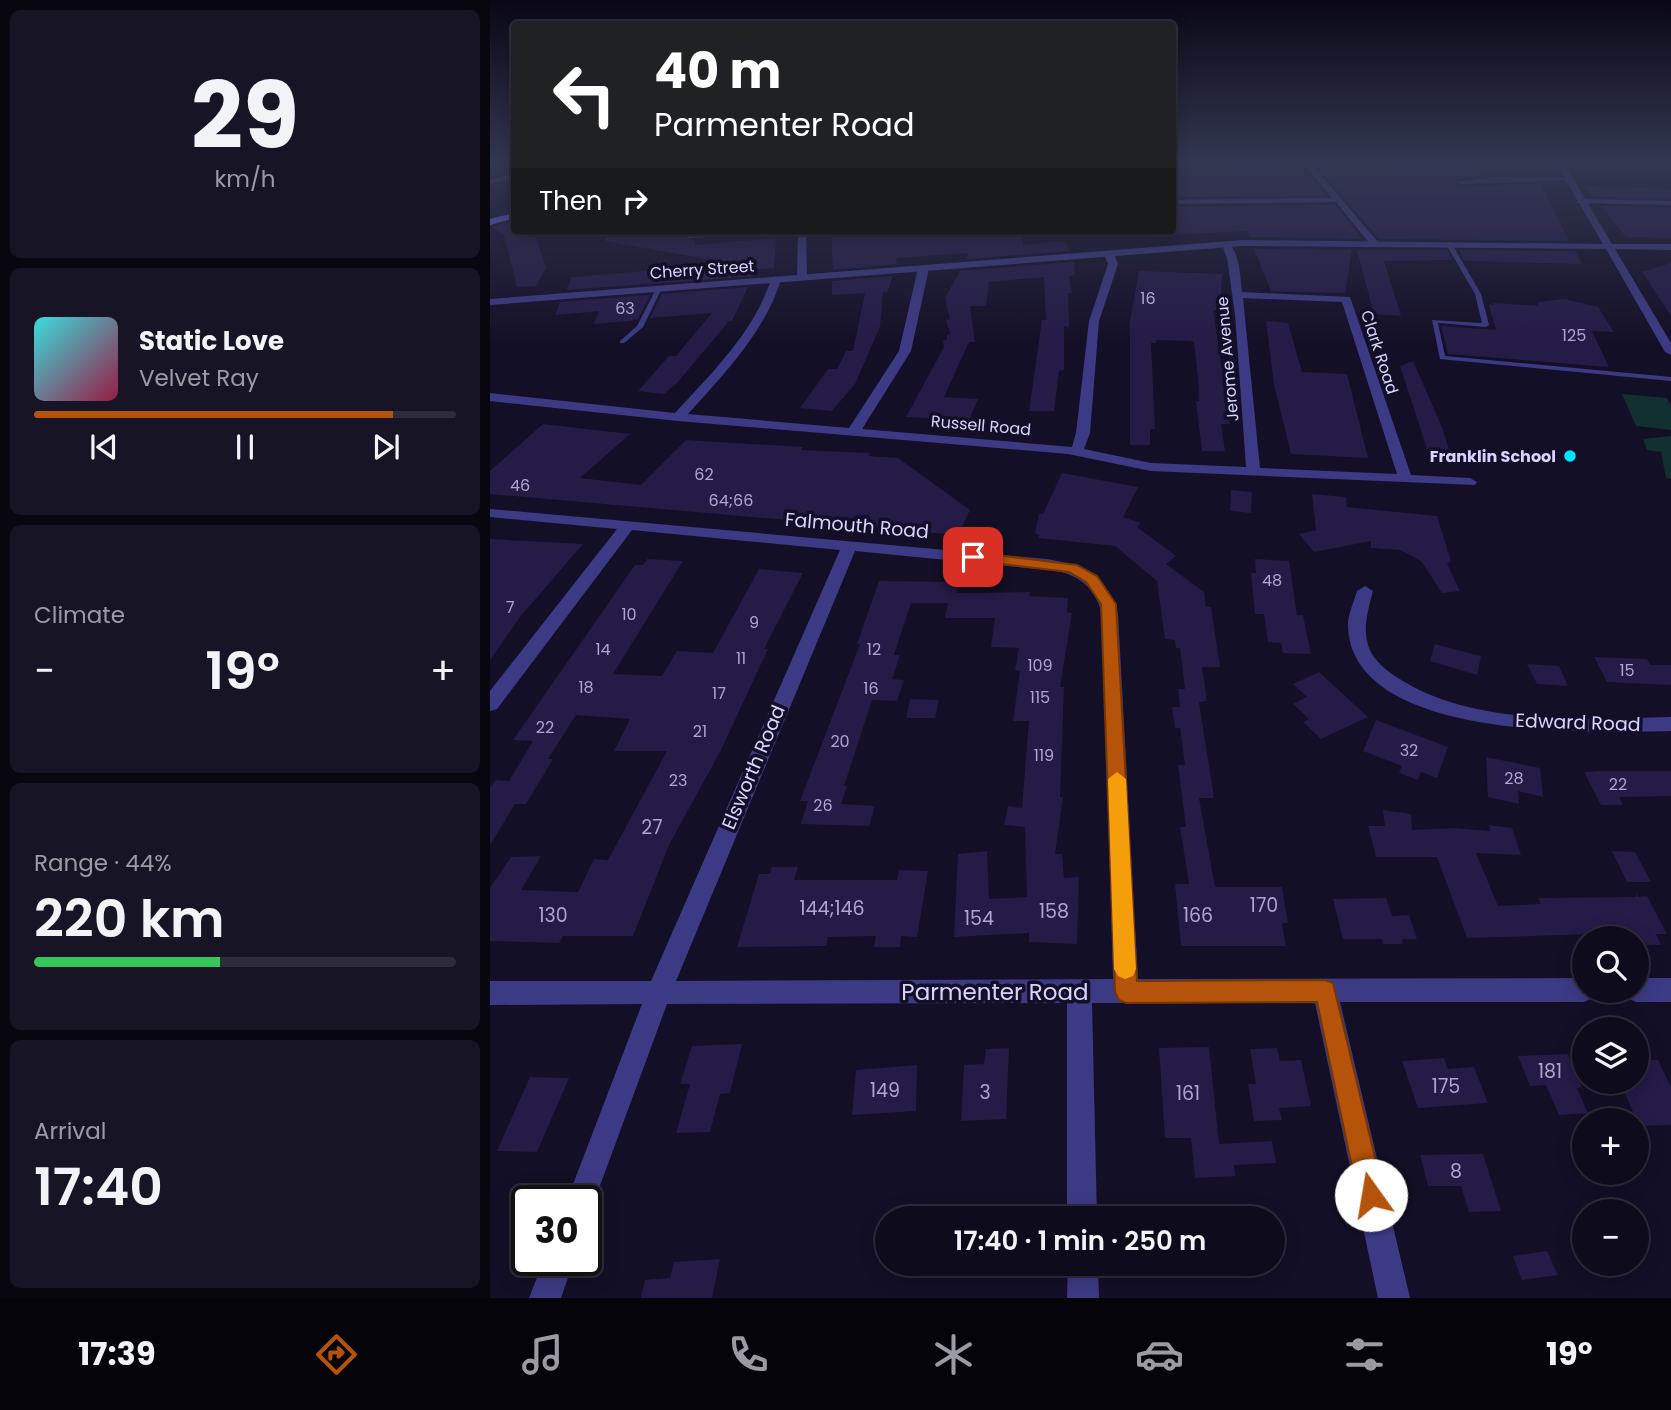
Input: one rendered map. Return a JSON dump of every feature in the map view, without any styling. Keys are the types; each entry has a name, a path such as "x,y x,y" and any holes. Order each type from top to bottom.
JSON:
{"street":[{"path":"1357,223 1374,243"},
{"path":"1592,223 1671,352"},
{"path":"802,235 802,277"},
{"name":"Cherry Street","path":"490,302 1227,244 1671,247"},
{"name":"Jerome Avenue","path":"1227,244 1232,252 1237,295 1253,472"},
{"path":"1077,451 1083,433 1094,321 1112,264 1109,254"},
{"path":"853,432 905,351 915,302 924,277 923,268"},
{"path":"678,417 755,324 768,303 776,279"},
{"name":"Clark Road","path":"1237,295 1346,299 1405,479"},
{"name":"Russell Road","path":"490,397 678,417 1077,451 1143,466 1469,482"},
{"name":"Falmouth Road","path":"490,513 1061,565 1083,573 1104,595 1110,614 1126,992"},
{"path":"490,704 628,525"},
{"name":"Elsworth Road","path":"587,1185 659,990 850,545"},
{"name":"Edward Road","path":"1365,591 1354,626 1360,651 1374,671 1406,692 1458,709 1532,723 1671,724"},
{"name":"Parmenter Road","path":"490,993 659,990 1572,990"},
{"path":"1649,990 1671,990"},
{"path":"1325,991 1394,1298"},
{"path":"1079,992 1082,1206"},
{"path":"545,1298 553,1276"},
{"path":"1083,1276 1083,1298"}],"lane":[{"path":"1449,244 1478,294 1486,325 1434,321 1441,358 1671,379"},
{"path":"622,342 640,327 659,288"}],"green space":[{"path":"1622,394 1667,398 1671,407 1671,430 1636,426"},
{"path":"1671,436 1671,479 1666,478 1661,452 1647,450 1643,439"}],"building":[{"path":"511,223 511,235 535,235 546,268 536,286 517,287 504,235 492,227"},
{"path":"1176,223 1349,223 1362,239 1250,237 1247,231 1176,235"},
{"path":"1365,223 1560,223 1569,241 1379,239"},
{"path":"1614,223 1671,223 1671,238 1626,237"},
{"path":"606,235 676,235 695,240 695,245 776,238 774,268 752,270 755,272 754,276 566,290 572,277 717,265 717,261 605,241"},
{"path":"831,235 1023,235 1023,245 1064,241 1070,251 966,259 969,253 896,258 897,264 833,270"},
{"path":"1254,249 1352,250 1345,293 1271,291"},
{"path":"1357,250 1447,250 1452,260 1384,261 1401,316 1374,314"},
{"path":"1459,250 1575,251 1582,264 1465,261"},
{"path":"1074,262 1075,275 1069,276 1072,293 1068,293 1069,327 1064,326 1064,370 1059,371 1054,411 1029,411 1042,320 1046,320 1044,277 989,282 986,306 970,306 975,342 969,342 944,397 978,399 969,420 906,417 944,347 943,340 947,340 947,335 950,334 945,298 960,271"},
{"path":"1671,263 1671,316 1642,272"},
{"path":"1139,271 1222,274 1220,310 1213,310 1230,424 1221,424 1225,451 1202,451 1196,401 1199,401 1198,378 1194,342 1190,341 1156,340 1156,343 1151,343 1155,429 1150,429 1150,445 1130,445 1130,321"},
{"path":"893,276 887,292 883,292 880,327 855,384 832,411 800,408 828,369 837,369 846,351 853,351 865,293 832,295 832,281"},
{"path":"748,287 732,321 729,321 677,383 664,394 638,391 669,356 676,356 712,313 650,318 662,294"},
{"path":"650,295 638,319 629,321 594,324 599,311 555,315 560,302"},
{"path":"1564,299 1598,307 1614,332 1592,331 1609,367 1448,354 1441,326 1496,330 1489,305 1494,305 1493,303 1538,306 1538,302"},
{"path":"1266,321 1288,323 1302,372 1347,374 1368,458 1291,454 1274,385"},
{"path":"1413,361 1442,427 1454,465 1433,464 1429,455 1400,366"},
{"path":"543,424 630,434 580,478 641,485 686,440 803,447 801,450 870,453 868,456 898,458 970,510 958,535 490,494 490,471"},
{"path":"1062,473 1138,487 1123,517 1141,523 1137,527 1176,556 1166,564 1204,592 1206,607 1211,607 1220,667 1202,667 1207,701 1199,702 1214,798 1199,798 1215,887 1282,887 1288,923 1282,923 1286,946 1181,946 1175,884 1189,884 1180,827 1186,827 1178,765 1185,765 1180,728 1175,728 1172,707 1180,707 1178,689 1185,689 1180,648 1176,648 1175,640 1165,639 1157,581 1115,546 1038,538 1039,535 1035,534 1039,514 1043,514"},
{"path":"1231,490 1252,492 1251,513 1230,511"},
{"path":"1312,494 1346,497 1347,507 1437,516 1451,561 1447,563 1460,591 1442,593 1421,561 1400,550 1371,548 1371,541 1314,552 1299,534 1316,530"},
{"path":"490,539 583,544 520,617 490,660"},
{"path":"647,559 683,561 613,674 662,676 677,651 713,653 759,569 803,573 764,649 768,649 720,752 669,845 633,936 563,936 559,943 490,941 490,888 511,857 541,856 521,890 578,892 594,859 608,860 667,751 614,751 630,719 576,715 548,759 553,759 526,804 515,804 490,845 490,788 495,780 509,781 533,741 513,740 635,565 643,565"},
{"path":"1255,559 1289,561 1297,615 1303,615 1311,654 1283,653 1281,643 1268,642 1264,614 1255,614 1251,573 1256,573"},
{"path":"879,581 959,582 957,593 1030,592 1029,596 1068,598 1067,612 1072,613 1060,687 1064,687 1060,797 1063,797 1055,854 1062,854 1064,878 1079,877 1077,944 1029,942 1029,933 954,937 958,854 987,851 989,899 1027,897 1025,827 1004,825 1008,806 1022,808 1029,721 1013,721 1020,671 1015,670 1019,648 991,647 995,618 945,618 948,603 911,603 894,655 900,655 892,679 904,680 897,701 872,700 844,786 847,786 841,804 875,806 869,826 801,824 808,801 800,801 860,644 857,644"},
{"path":"1435,644 1481,656 1477,675 1430,661"},
{"path":"1594,657 1647,659 1650,665 1671,665 1671,685 1607,682"},
{"path":"1527,664 1559,666 1568,686 1537,684"},
{"path":"1319,672 1368,717 1321,739 1303,722 1309,719 1293,704 1307,697 1293,684"},
{"path":"910,699 939,700 935,718 906,718"},
{"path":"1376,720 1448,747 1437,778 1421,772 1418,780 1399,773 1402,766 1363,751"},
{"path":"1486,757 1540,768 1543,797 1518,791 1519,804 1488,797"},
{"path":"1671,771 1671,796 1619,797 1623,805 1601,805 1584,772"},
{"path":"1383,810 1411,814 1412,830 1454,828 1490,831 1489,825 1512,828 1521,855 1476,853 1498,906 1541,904 1538,898 1636,897 1636,892 1638,897 1647,896 1667,934 1656,934 1661,945 1649,945 1649,926 1572,926 1572,935 1467,938 1437,857 1376,857 1368,826 1385,826"},
{"path":"1612,851 1635,852 1651,882 1627,882"},
{"path":"772,867 798,867 794,880 897,880 899,870 928,871 917,937 901,936 900,947 874,947 876,936 828,937 826,946 737,947 759,874 770,874"},
{"path":"1386,898 1392,916 1409,915 1417,939 1402,939 1403,944 1383,944 1382,939 1343,939 1333,899"},
{"path":"742,1044 730,1093 720,1094 710,1132 676,1133 690,1084 680,1084 692,1046"},
{"path":"1209,1047 1219,1144 1272,1141 1276,1163 1234,1165 1235,1176 1195,1178 1191,1138 1165,1138 1159,1048"},
{"path":"1009,1048 1006,1119 961,1121 964,1065 984,1064 986,1049"},
{"path":"1277,1048 1280,1061 1301,1060 1311,1106 1279,1108 1282,1120 1254,1121 1248,1084 1256,1084 1250,1049"},
{"path":"1568,1054 1572,1063 1572,1094 1580,1094 1586,1108 1572,1108 1572,1114 1559,1115 1546,1085 1530,1086 1518,1056"},
{"path":"1649,1054 1652,1060 1658,1060 1671,1087 1671,1125 1649,1126 1649,1108 1631,1108 1625,1094 1649,1094"},
{"path":"1444,1058 1448,1069 1474,1067 1488,1103 1418,1108 1402,1061"},
{"path":"917,1065 916,1111 852,1115 856,1070"},
{"path":"530,1077 569,1078 537,1152 497,1151"},
{"path":"1483,1154 1501,1211 1469,1212 1461,1186 1428,1186 1420,1155"},
{"path":"1547,1251 1558,1275 1522,1280 1513,1256"},
{"path":"720,1259 712,1298 641,1298 645,1280 670,1278 674,1262"}],"slow traffic":[{"path":"1117,779 1125,969"}],"place":[{"name":"Franklin School","path":"1570,456"}],"route":[{"path":"973,557 1072,568 1092,579 1108,604 1126,992 1325,991 1371,1195"}]}
